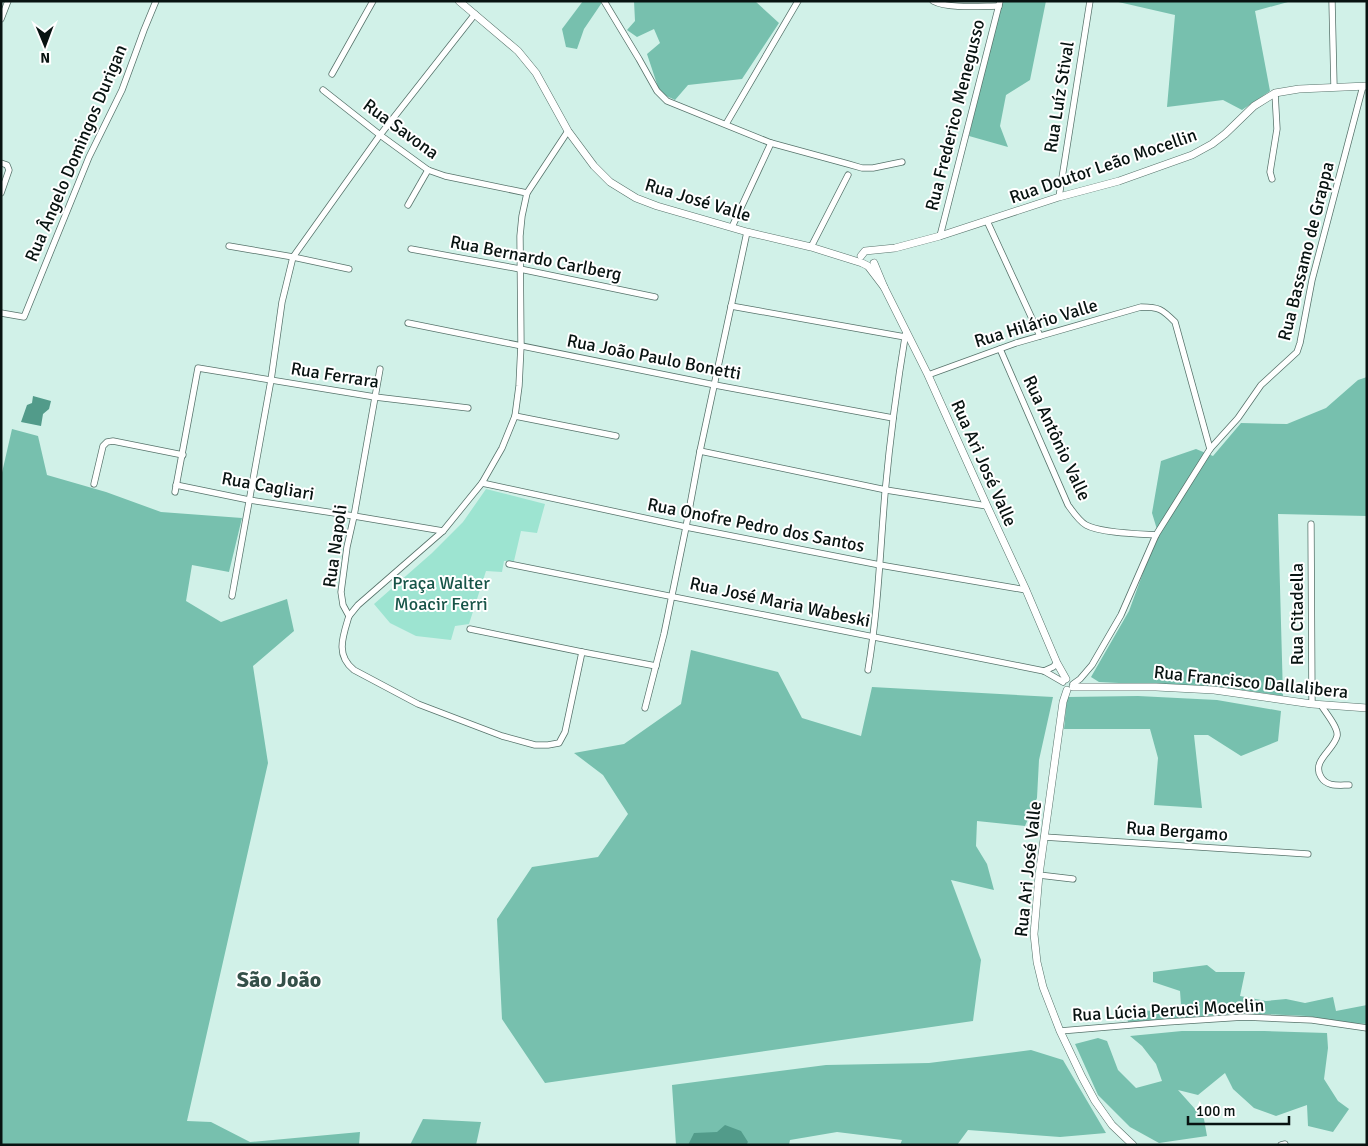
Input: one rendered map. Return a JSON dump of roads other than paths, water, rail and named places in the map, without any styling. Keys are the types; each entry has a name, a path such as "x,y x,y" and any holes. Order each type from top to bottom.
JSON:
{"street":[{"path":"1,20 8,1"},
{"name":"Rua Ângelo Domingos Durigan","path":"1,313 24,316 89,157 122,90 156,1"},
{"path":"332,74 373,1"},
{"name":"Rua José Valle","path":"459,1 518,51 536,73 568,131 594,166 610,182 636,198 657,206 836,255 869,259"},
{"path":"604,1 657,91 667,100 771,142 862,168 873,168 902,162"},
{"path":"726,124 798,1"},
{"path":"933,1 949,5 999,4"},
{"name":"Rua Luíz Stival","path":"1059,197 1090,1"},
{"path":"1332,1 1334,87"},
{"name":"Rua Frederico Menegusso","path":"940,236 999,4"},
{"path":"232,596 271,380 282,302 293,256 380,135 475,14"},
{"name":"Rua Doutor Leão Mocellin","path":"869,259 895,248 940,236 1059,197 1119,180 1192,155 1212,144 1254,106 1275,93 1299,88 1365,86"},
{"name":"Rua Bassamo de Grappa","path":"1071,687 1092,665 1121,615 1156,535 1210,449 1238,418 1261,385 1297,352 1325,228 1365,86"},
{"name":"Rua Savona","path":"323,90 428,170 445,176 527,193"},
{"path":"1272,179 1270,172 1276,129 1275,93"},
{"path":"568,131 527,193 522,216 520,236 522,345 519,386 515,416 502,448 482,483 444,531 358,605 348,616 342,638 342,655 346,663 354,670 418,704 502,736 535,745 548,745 558,743 565,732 582,652"},
{"path":"732,227 771,142"},
{"path":"1,163 7,165 9,170 1,193"},
{"path":"408,205 428,170"},
{"path":"811,248 848,175"},
{"path":"987,221 1040,336"},
{"path":"645,708 672,595 700,451 747,232"},
{"path":"229,246 293,256 349,269"},
{"name":"Rua Bernardo Carlberg","path":"411,249 655,297"},
{"name":"Rua Ari José Valle","path":"869,259 905,334 928,374 1026,590 1065,681 1064,688 1071,687"},
{"path":"731,306 905,334 893,418 874,637 868,670"},
{"name":"Rua Hilário Valle","path":"928,374 1040,336 1141,307 1155,307 1167,314 1175,322 1210,449"},
{"name":"Rua João Paulo Bonetti","path":"408,323 715,385 893,418"},
{"name":"Rua Antônio Valle","path":"1000,349 1068,505 1076,516 1087,525 1104,530 1156,535"},
{"name":"Rua Ferrara","path":"183,455 198,368 375,397 468,408"},
{"name":"Rua Napoli","path":"348,616 343,605 341,592 347,547 380,369"},
{"path":"515,416 616,436"},
{"path":"94,484 103,446 107,442 113,441 183,455 175,492"},
{"path":"700,451 886,490 987,506"},
{"name":"Rua Onofre Pedro dos Santos","path":"482,483 686,527 880,565 1026,590"},
{"name":"Rua Cagliari","path":"176,484 249,500 444,531"},
{"name":"Rua Citadella","path":"1311,524 1312,704"},
{"name":"Rua José Maria Wabeski","path":"509,564 672,595 1044,671 1065,681"},
{"path":"470,629 656,666"},
{"path":"1044,671 1057,663"},
{"path":"1080,679 1085,687"},
{"name":"Rua Ari José Valle","path":"1071,687 1063,702 1039,875 1034,934 1036,962 1060,1032 1082,1077 1095,1101 1112,1125 1134,1145"},
{"name":"Rua Francisco Dallalibera","path":"1071,687 1156,687 1214,690 1312,704 1367,708"},
{"path":"1321,705 1337,730 1337,737 1318,764 1318,773 1324,781 1331,785 1349,785"},
{"name":"Rua Bergamo","path":"1044,837 1308,854"},
{"path":"1039,875 1073,879"},
{"name":"Rua Lúcia Peruci Mocelin","path":"1060,1032 1244,1017 1312,1020 1367,1028"}],"district":[{"name":"São João","path":"279,979"}],"park label":[{"name":"Praça Walter Moacir Ferri","path":"441,593"}]}
